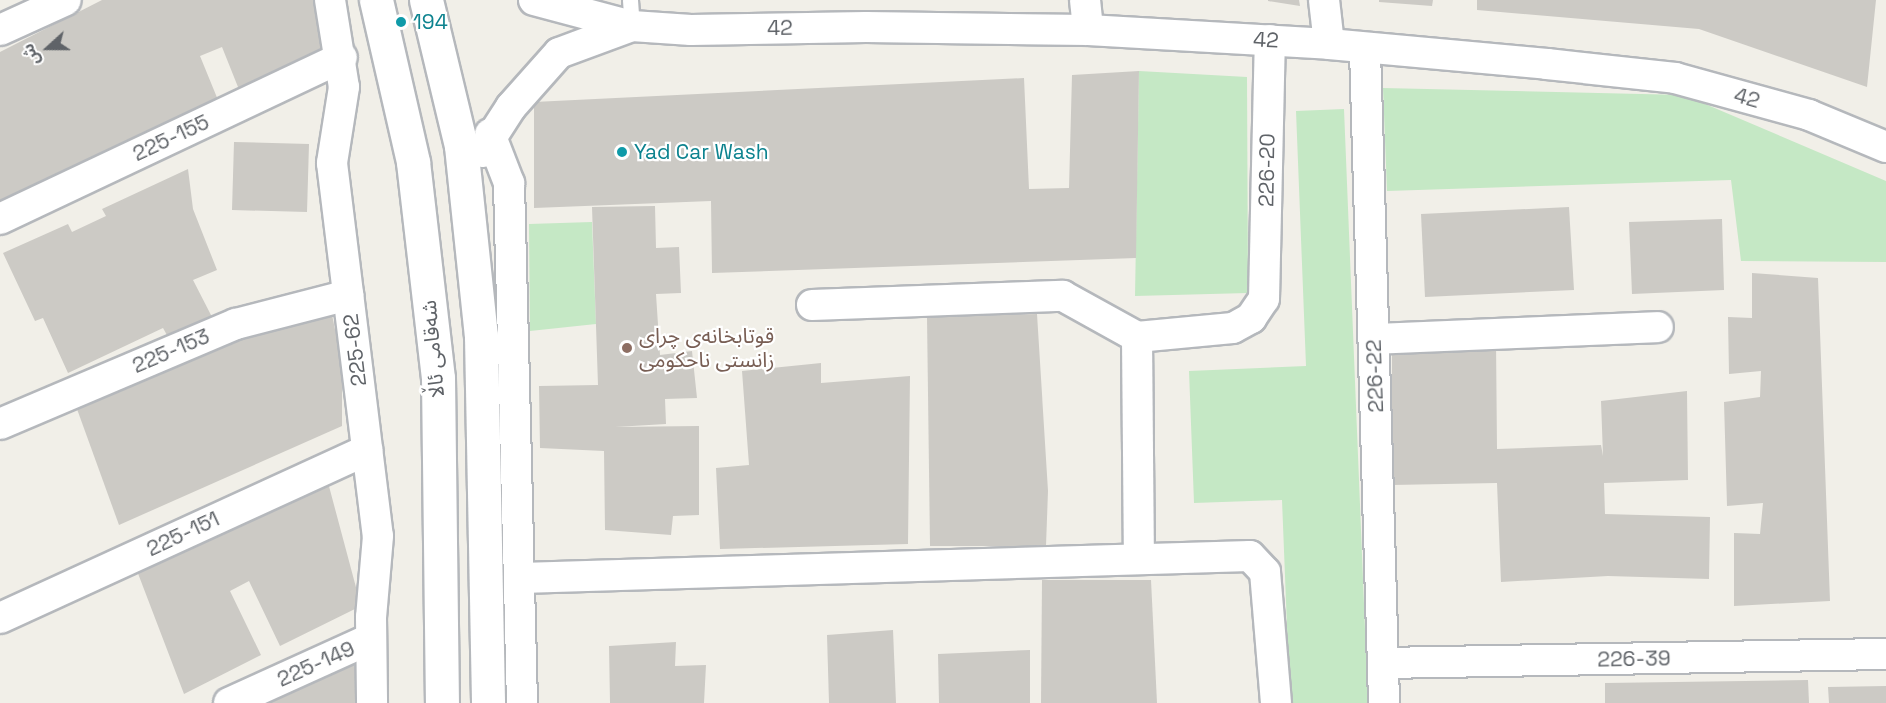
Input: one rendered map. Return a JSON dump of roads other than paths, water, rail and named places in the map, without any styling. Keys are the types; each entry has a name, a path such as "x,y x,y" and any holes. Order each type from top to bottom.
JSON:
{"main road":[{"name":"شه‌قامی ئاڵا","path":"376,0 413,162 438,378 442,703"},
{"path":"426,0 466,188 482,336 488,703"}],"street":[{"path":"0,30 66,0"},
{"name":"225-62","path":"330,0 342,57 344,87 332,163 378,536 370,639 372,703"},
{"path":"1085,0 1088,30"},
{"path":"1324,0 1329,44"},
{"path":"540,1 631,13"},
{"path":"466,188 490,134 559,53 631,13"},
{"name":"42","path":"631,13 691,30 864,13 1088,30 1329,44 1365,50 1675,78 1809,115 1886,147"},
{"name":"226-20","path":"1137,337 1233,328 1251,318 1264,299 1270,40"},
{"name":"226-22","path":"1365,50 1384,703"},
{"name":"225-155","path":"0,219 342,57"},
{"path":"490,134 509,183 521,578 522,703"},
{"name":"225-153","path":"0,424 236,324 348,295"},
{"path":"812,305 1063,296 1137,337 1139,559"},
{"path":"1374,339 1658,327"},
{"name":"225-151","path":"0,618 367,450"},
{"path":"521,578 1250,556 1260,561 1265,572 1276,703"},
{"name":"225-149","path":"229,703 370,639"},
{"name":"226-39","path":"1383,663 1886,654"}],"place":[{"name":"194","path":"401,22"},
{"name":"Yad Car Wash","path":"622,152"},
{"name":"قوتابخانەی چرای زانستی ناحکومی","path":"627,348"}]}
